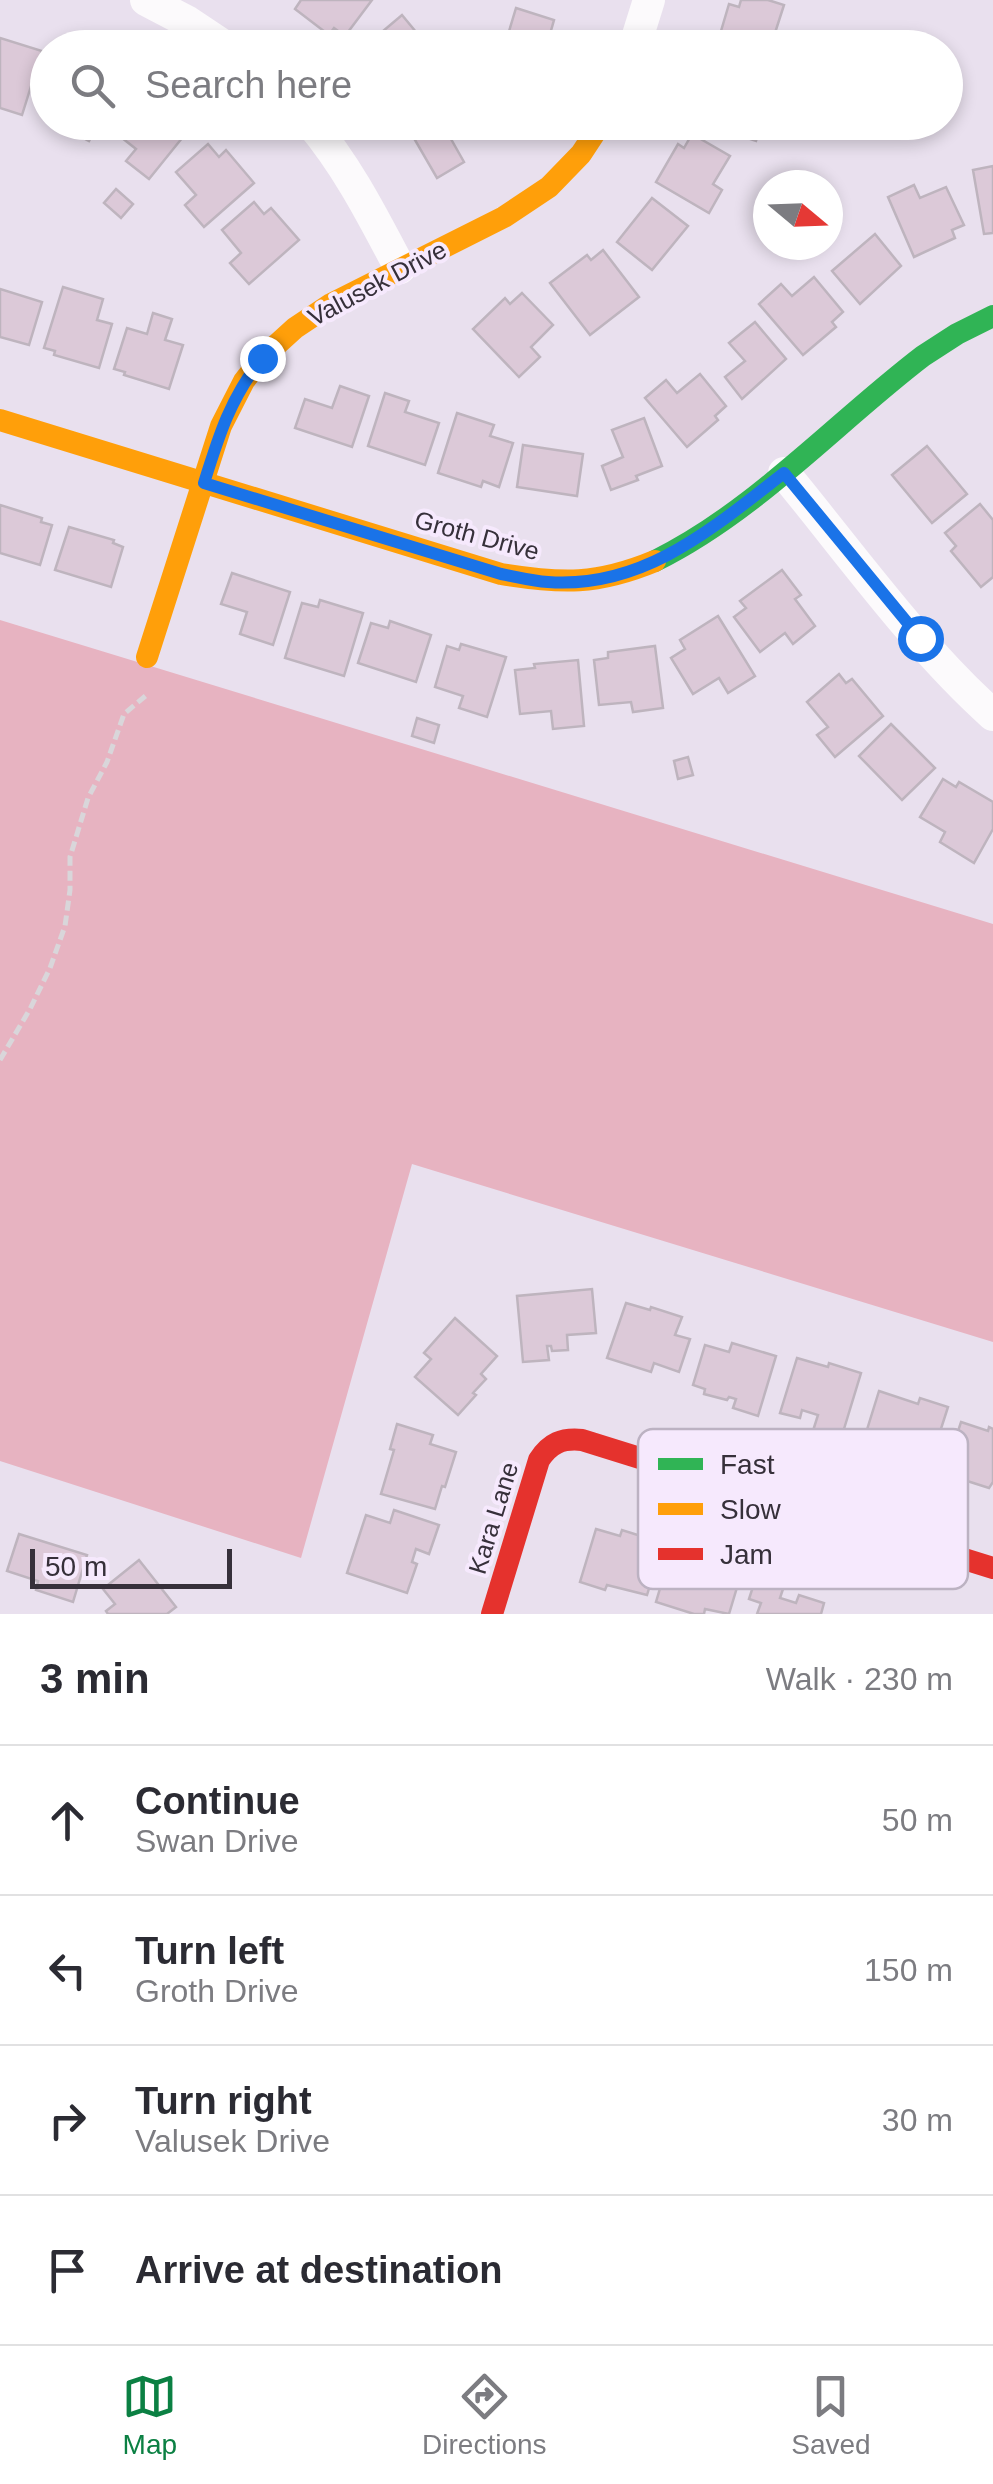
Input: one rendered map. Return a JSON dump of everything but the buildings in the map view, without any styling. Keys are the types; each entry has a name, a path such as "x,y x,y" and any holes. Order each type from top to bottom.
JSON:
{"street":[{"path":"146,0 200,30"},
{"path":"640,30 649,0"},
{"path":"325,140 364,198 400,268"},
{"name":"Valusek Drive","path":"146,657 221,426 244,381 262,358 319,312 504,218 549,187 590,140"},
{"name":"Groth Drive","path":"0,420 501,574 548,582 591,581 643,568 707,533 924,355 993,316"},
{"path":"784,473 962,688 993,715"},
{"name":"Kara Lane","path":"492,1614 535,1470 545,1450 562,1438 582,1440 638,1457"},
{"name":"Kara Lane","path":"968,1560 993,1568"}],"path":[{"path":"0,1060 43,982 66,926 70,857 88,798 124,714 157,688"}],"shaded area":[{"path":"0,620 993,924 993,1342 412,1164 301,1558 0,1461"}],"traffic: fast":[{"path":"655,561 692,541 761,492 923,356 993,316"}],"traffic: slow":[{"path":"147,657 221,426 244,381 262,358 295,328 331,304 504,217 549,187 590,140"},
{"path":"0,420 501,574 579,580 615,575 655,561"}],"traffic: jam":[{"path":"492,1614 539,1460 548,1449 568,1440 582,1440 638,1457"},
{"path":"968,1560 993,1568"}],"route":[{"path":"262,358 244,381 221,426 204,483 501,574 548,582 591,581 643,568 707,533 784,473 920,638"}]}
